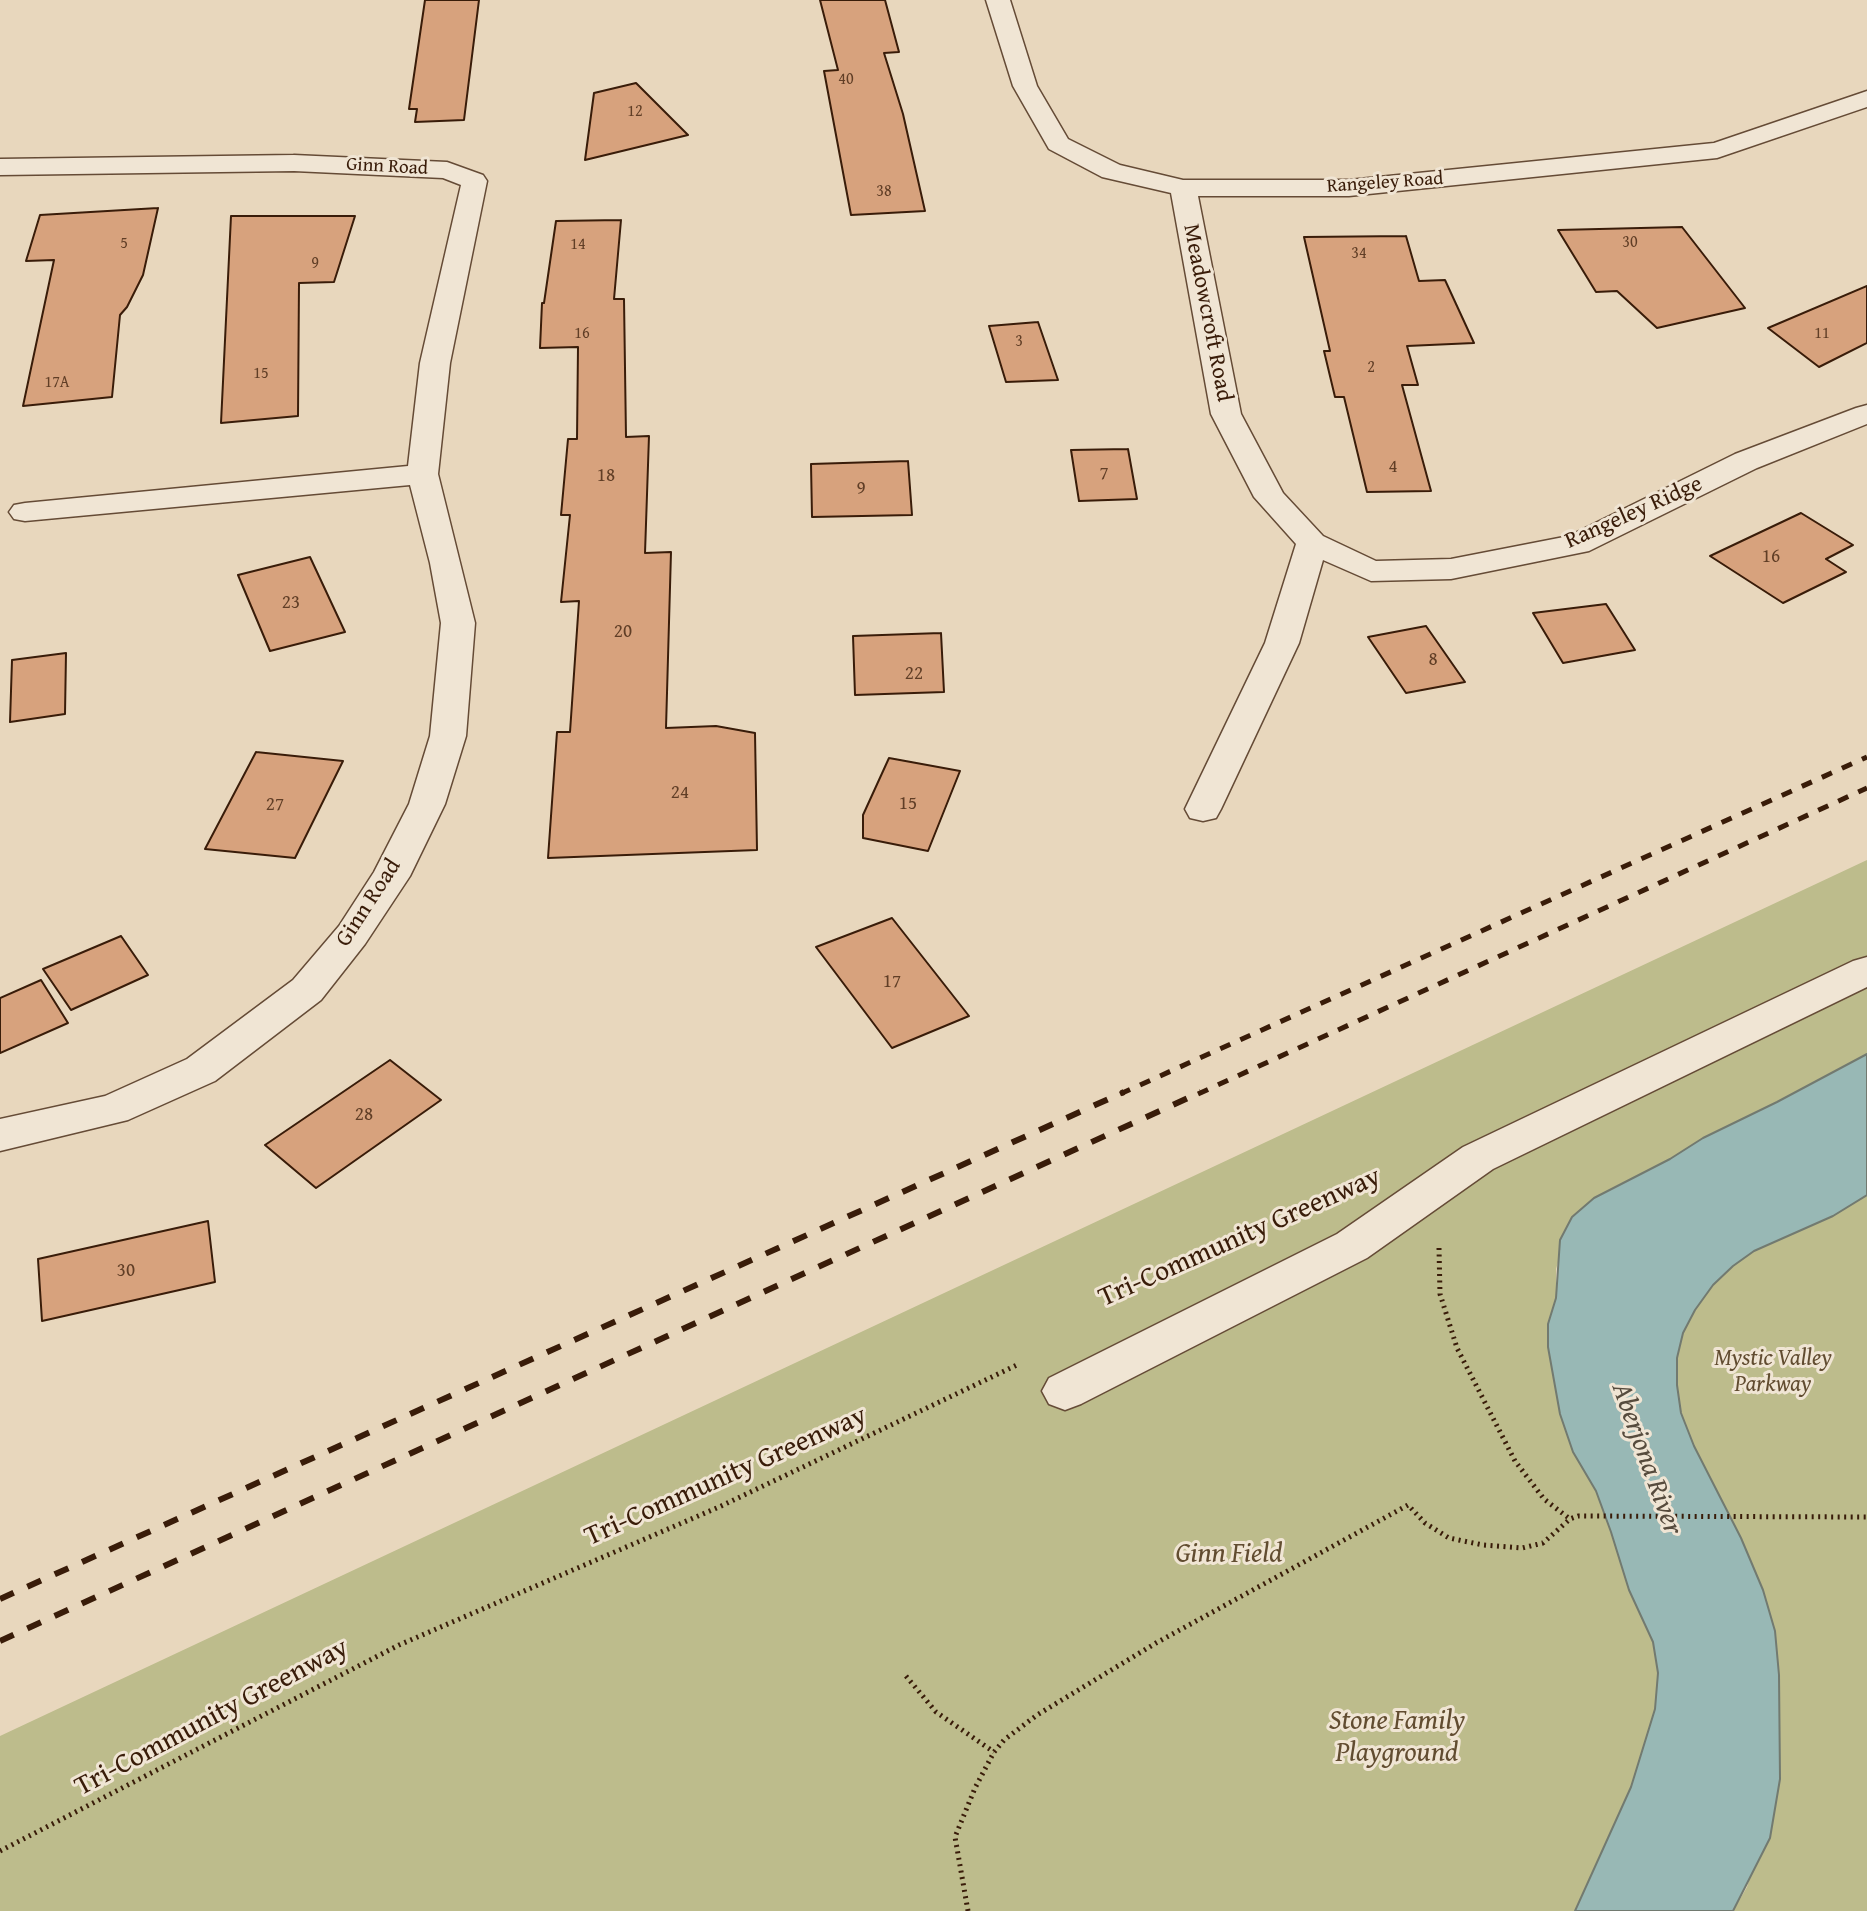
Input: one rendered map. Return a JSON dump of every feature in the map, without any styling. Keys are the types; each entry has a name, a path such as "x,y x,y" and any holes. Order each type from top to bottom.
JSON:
{"street":[{"name":"Rangeley Road","path":"998,0 1025,86 1058,144 1111,171 1183,188 1349,188 1717,150 1867,98"},
{"name":"Ginn Road","path":"0,167 294,163 446,170 474,181 435,363 423,474 458,623 448,736 427,804 391,876 352,935 307,990 201,1070 114,1109 0,1135"},
{"name":"Meadowcroft Road","path":"1183,188 1208,303 1226,414 1270,497 1312,543"},
{"name":"Rangeley Ridge","path":"1312,543 1371,571 1451,569 1578,544 1746,461 1867,414"},
{"path":"25,512 423,474"},
{"path":"1203,809 1282,643 1312,543"},
{"path":"1065,1391 1352,1246 1478,1158 1867,971"}],"path":[{"path":"1440,1239 1437,1259 1440,1294 1444,1315 1457,1348 1515,1461 1544,1499 1570,1519"},
{"name":"Tri-Community Greenway","path":"0,1851 377,1656 719,1507 1029,1359"},
{"path":"968,1911 955,1837 994,1752 1037,1715 1123,1662 1408,1505 1425,1523 1449,1538 1508,1548 1533,1547 1543,1543 1570,1519 1588,1515 1867,1517"},
{"path":"905,1676 936,1712 994,1752"}],"green space":[{"name":"Ginn Field","path":"1867,860 1867,1054 1703,1138 1670,1159 1594,1198 1572,1217 1556,1269 1556,1298 1548,1324 1548,1347 1560,1414 1573,1452 1596,1491 1629,1590 1653,1643 1658,1673 1655,1709 1631,1787 1575,1911 0,1911 0,1736"},
{"name":"Mystic Valley Parkway","path":"1867,1195 1867,1911 1733,1911 1747,1887 1780,1779 1779,1675 1775,1631 1763,1589 1741,1538 1694,1446 1681,1413 1677,1358 1683,1333 1695,1310 1713,1285 1733,1266 1754,1251 1833,1216"}],"water":[{"name":"Aberjona River","path":"1867,1054 1867,1195 1833,1216 1754,1251 1733,1266 1713,1285 1695,1310 1683,1333 1677,1358 1681,1413 1694,1446 1741,1538 1763,1590 1775,1631 1779,1675 1780,1779 1770,1838 1733,1911 1575,1911 1631,1787 1655,1709 1658,1673 1653,1642 1629,1590 1596,1491 1573,1452 1560,1414 1548,1347 1548,1324 1556,1298 1560,1240 1572,1217 1594,1198 1670,1159 1703,1138"}],"building":[{"path":"425,0 479,0 464,120 415,122 417,109 409,109"},
{"path":"820,0 885,0 899,52 884,53 903,114 925,211 851,215 824,71 838,70"},
{"path":"636,83 688,135 585,160 594,93"},
{"path":"158,208 143,275 120,315 112,397 23,406 54,260 26,261 40,215"},
{"path":"231,216 355,216 334,282 299,283 298,416 221,423"},
{"path":"621,220 614,299 624,299 626,437 649,436 645,553 671,552 666,728 716,726 755,733 757,850 548,858 557,732 570,732 579,601 561,602 570,515 561,515 568,439 577,439 578,347 540,348 542,303 556,221"},
{"path":"1682,227 1745,308 1657,328 1617,291 1596,292 1558,230"},
{"path":"1406,236 1419,281 1445,280 1474,343 1407,346 1418,385 1402,385 1431,491 1367,492 1344,397 1335,397 1324,351 1330,351 1304,237"},
{"path":"1867,286 1867,343 1819,367 1768,328"},
{"path":"1038,322 1058,380 1006,382 989,326"},
{"path":"1128,449 1137,499 1079,501 1071,450"},
{"path":"908,461 912,515 812,517 811,464"},
{"path":"1801,513 1853,545 1826,559 1846,572 1783,603 1710,556"},
{"path":"310,557 345,632 270,651 238,575"},
{"path":"1606,604 1635,650 1563,663 1533,613"},
{"path":"1426,626 1465,682 1406,693 1368,637"},
{"path":"941,633 944,692 855,695 853,636"},
{"path":"66,653 65,714 10,722 12,660"},
{"path":"256,752 343,761 295,858 205,849"},
{"path":"889,758 960,771 928,851 863,838 863,815"},
{"path":"892,918 969,1016 892,1048 816,947"},
{"path":"121,936 148,975 71,1010 43,969"},
{"path":"41,980 68,1023 0,1053 0,998"},
{"path":"390,1060 441,1100 316,1188 265,1145"},
{"path":"208,1221 215,1282 42,1321 38,1259"}],"railway":[{"path":"1120,1094 1867,757"},
{"path":"1198,1094 1867,788"},
{"path":"0,1599 1124,1092"},
{"path":"0,1641 1201,1092"}],"park label":[{"name":"Stone Family Playground","path":"1397,1738"}]}
